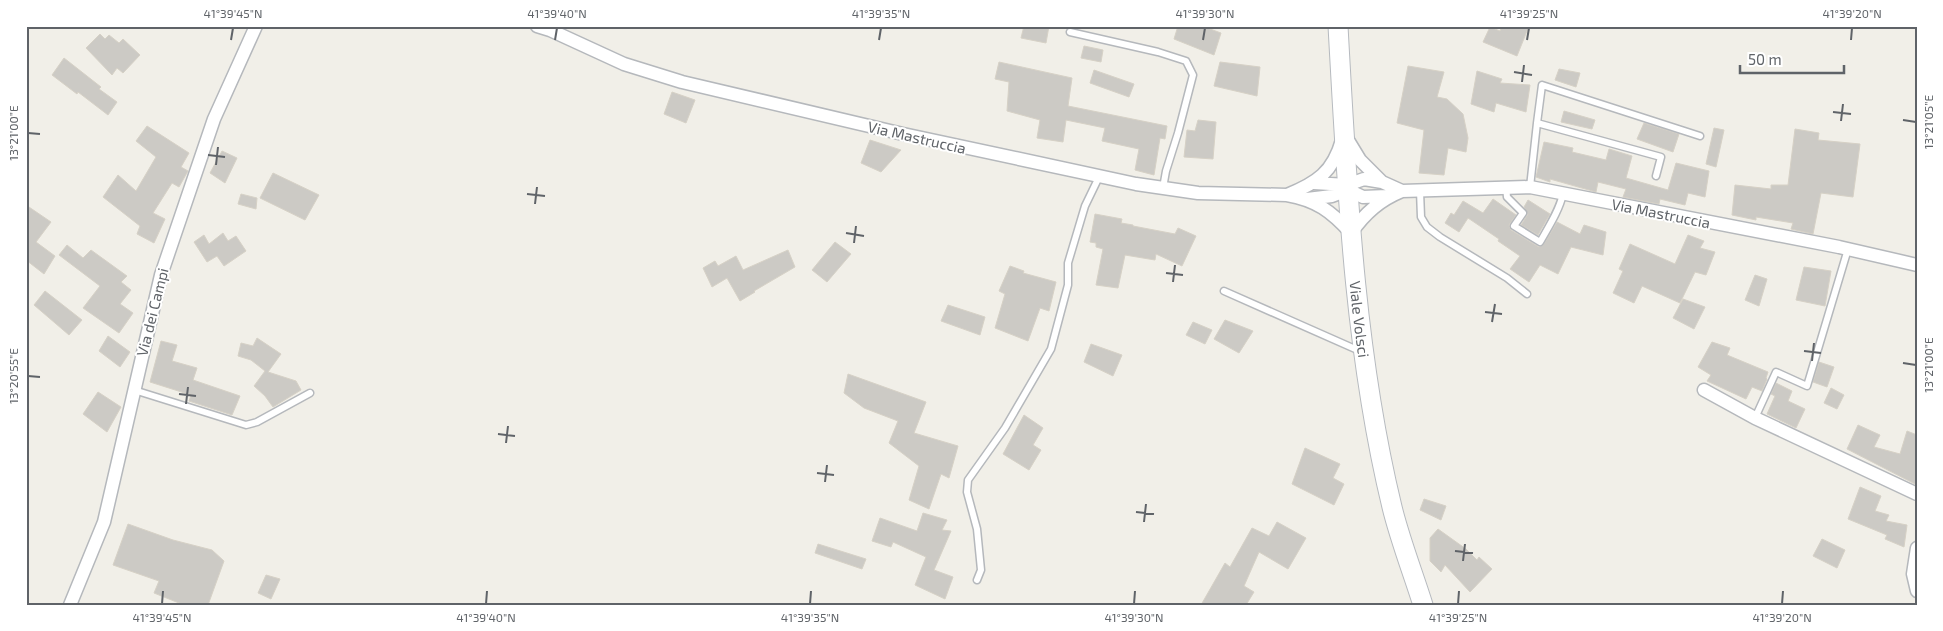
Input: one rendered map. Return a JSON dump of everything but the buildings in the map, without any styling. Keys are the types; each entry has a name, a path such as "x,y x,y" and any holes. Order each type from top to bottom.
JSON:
{"main road":[{"name":"Viale Volsci","path":"1338,26 1351,233 1363,352 1392,508 1423,605"}],"street":[{"name":"Via dei Campi","path":"70,605 104,522 161,275 214,119 256,26"},
{"name":"Via Mastruccia","path":"537,26 550,30 624,64 682,82 911,136 1163,188 1198,193 1287,195 1307,199"},
{"path":"1307,199 1333,215 1351,233 1370,210 1396,194 1360,160 1344,133"},
{"path":"1287,195 1314,183 1325,173 1334,159 1344,133"},
{"path":"1307,199 1332,196 1364,179 1382,182"},
{"path":"1314,183 1348,188"},
{"name":"Via Mastruccia","path":"1348,188 1363,197 1420,191 1506,187 1530,188 1848,249 1917,265"},
{"path":"1704,390 1754,418 1917,494"},
{"path":"1917,548 1913,574 1917,591"}],"lane":[{"path":"1070,32 1158,52 1186,61 1193,75 1163,188"},
{"path":"1530,188 1542,84 1700,136"},
{"path":"1536,123 1661,157 1656,176"},
{"path":"977,580 981,570 977,529 967,492 968,480 1005,428 1050,349 1059,323 1068,285 1068,263 1085,206 1099,176"},
{"path":"1506,187 1507,197 1523,212 1514,226 1540,242 1557,210 1562,194"},
{"path":"1420,191 1421,217 1427,227 1440,237 1508,278 1527,294"},
{"path":"1754,418 1776,372 1808,386 1848,249"},
{"path":"1224,291 1363,352"},
{"path":"134,390 246,425 257,422 310,393"}]}
